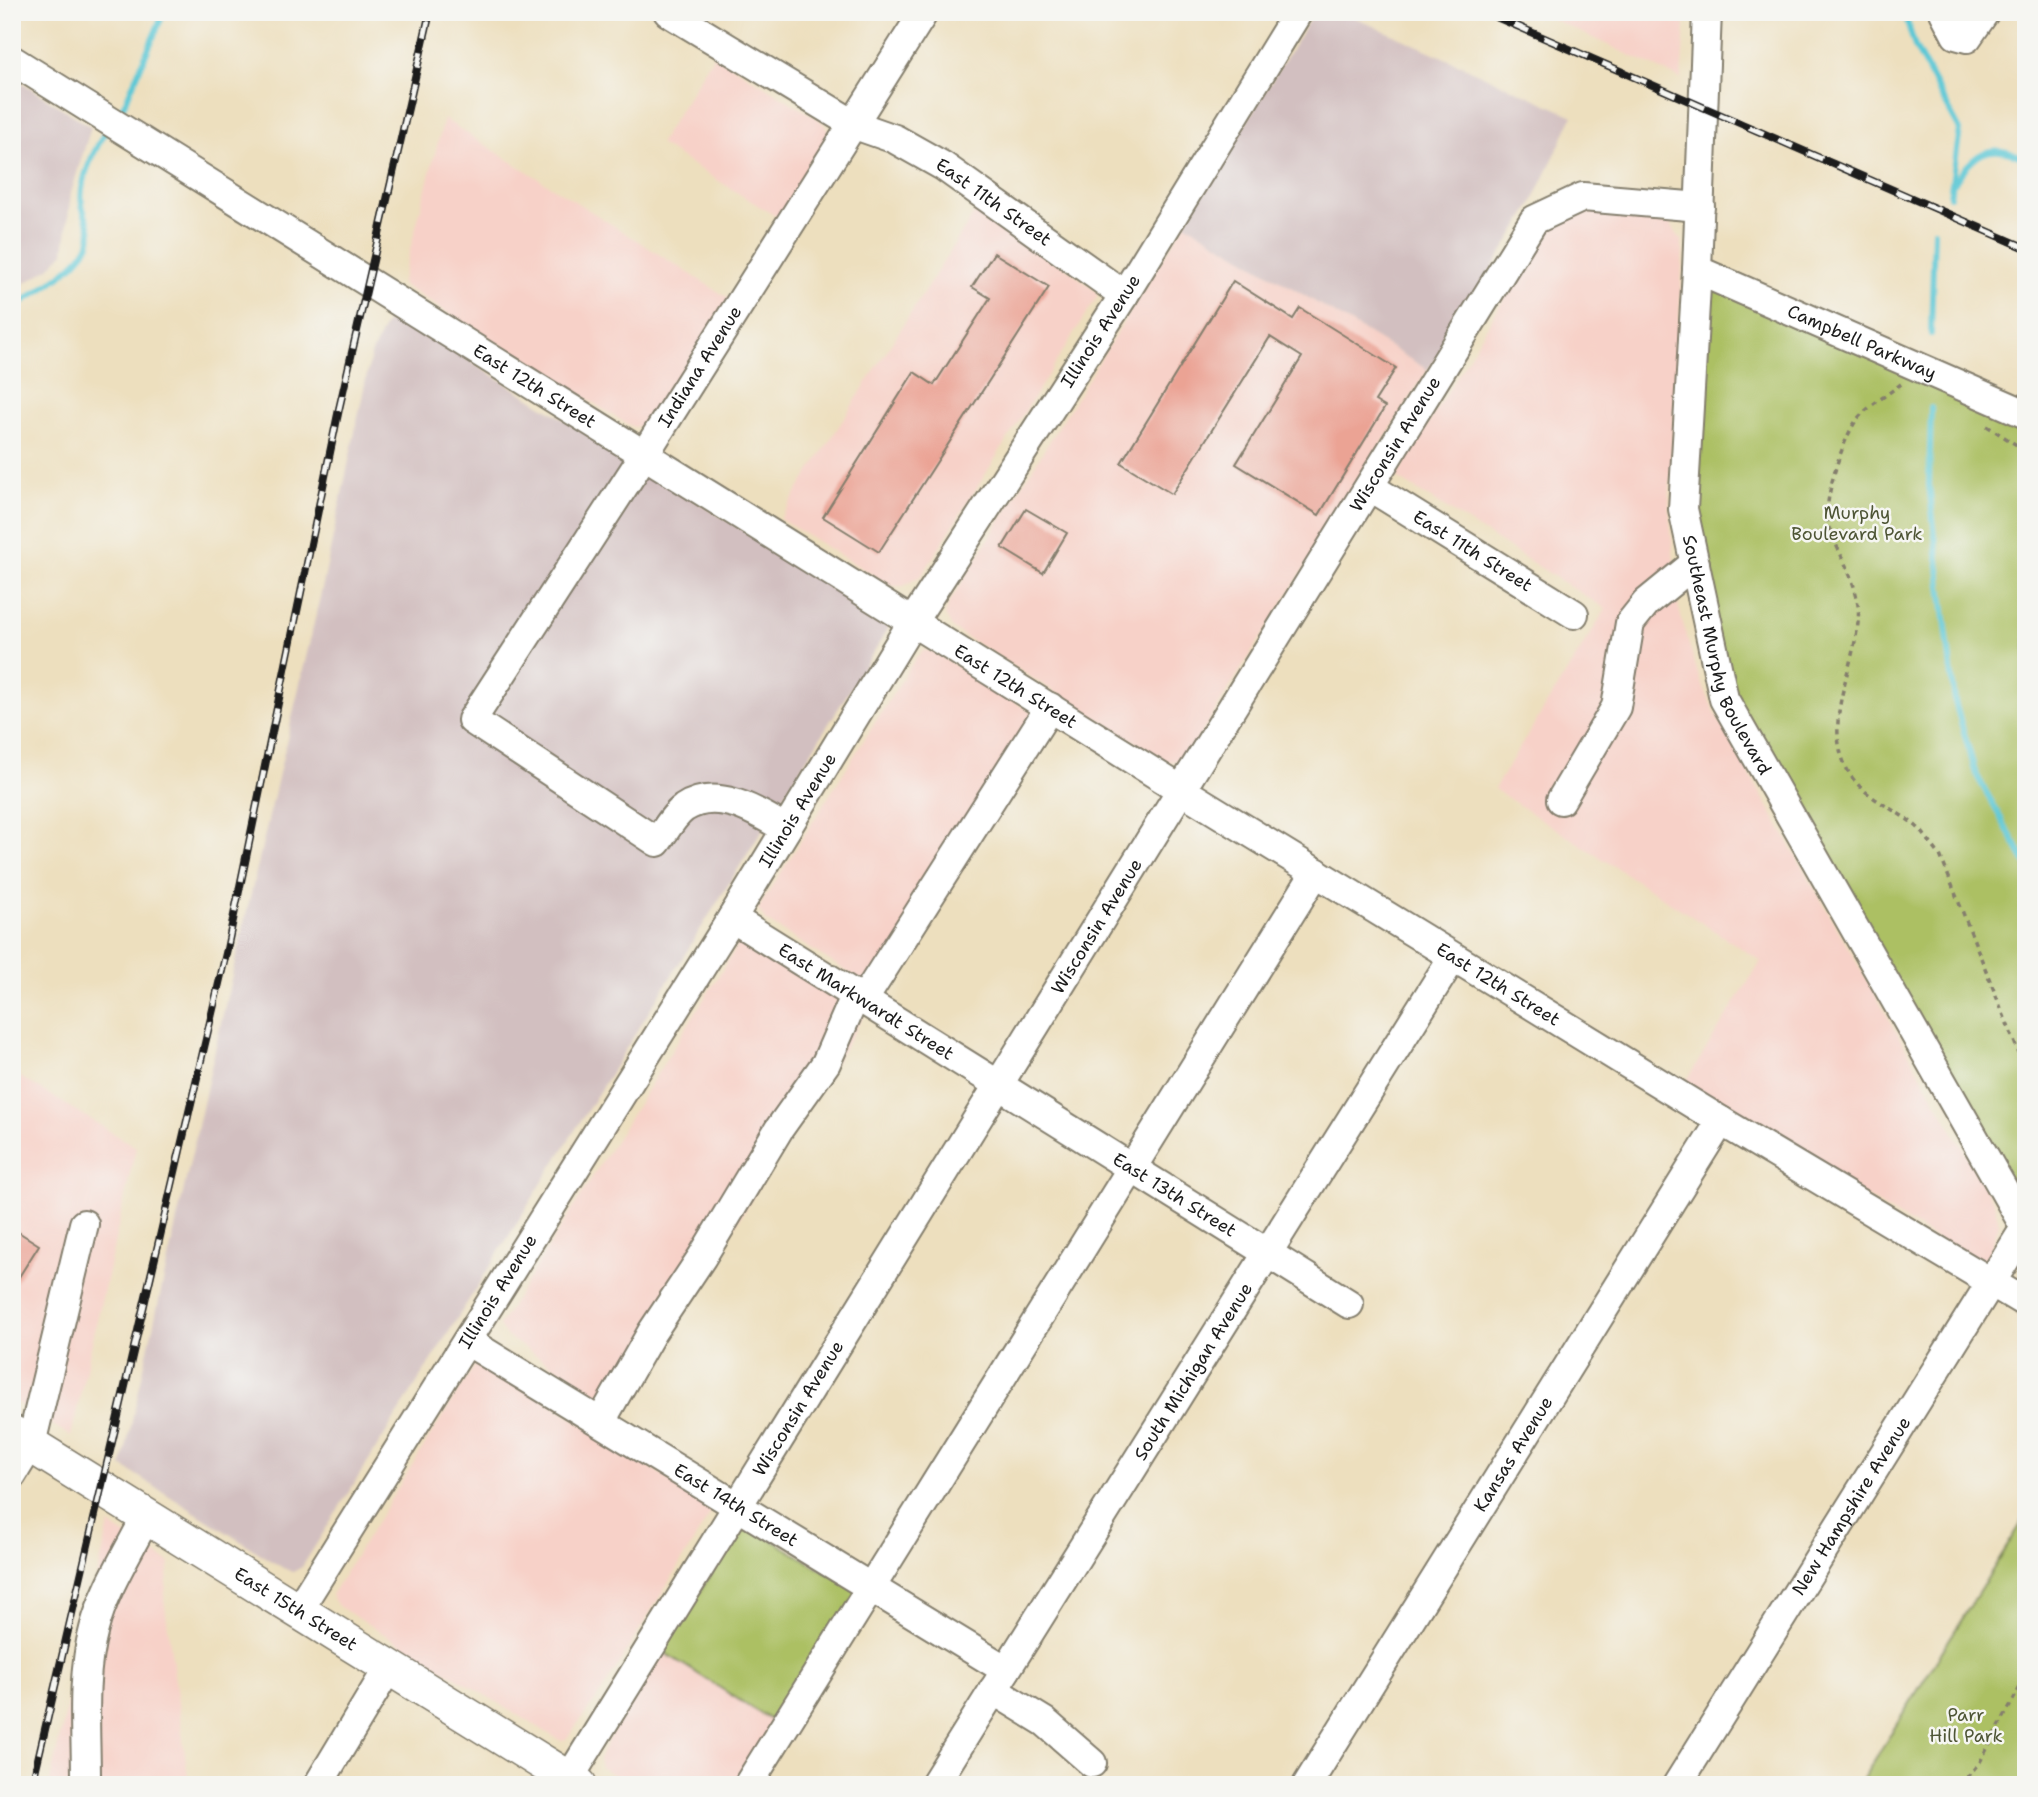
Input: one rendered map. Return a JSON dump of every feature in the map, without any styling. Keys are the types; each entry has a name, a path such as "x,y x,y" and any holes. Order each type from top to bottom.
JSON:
{"main road":[{"name":"East 15th Street","path":"22,1439 390,1667 571,1783"}],"street":[{"name":"East 11th Street","path":"668,12 855,125 895,139 943,166 1124,295"},
{"name":"Indiana Avenue","path":"786,829 750,809 718,800 700,802 685,808 657,842 472,720 855,125 924,12"},
{"name":"Illinois Avenue","path":"298,1610 732,918 913,621 1124,295 1298,12"},
{"name":"Southeast Murphy Boulevard","path":"1707,12 1697,270 1683,509 1724,699 2025,1229"},
{"path":"1944,12 1956,34 1967,38 1985,12"},
{"name":"East 12th Street","path":"12,61 1452,957 1721,1122 2026,1303"},
{"name":"Wisconsin Avenue","path":"571,1783 738,1505 1183,791 1534,220 1583,197 1700,207"},
{"name":"Campbell Parkway","path":"1697,270 2026,414"},
{"name":"East 11th Street","path":"1370,487 1574,614"},
{"path":"1561,800 1616,707 1630,623 1646,603 1695,563"},
{"path":"601,1420 652,1332 702,1257 779,1129 821,1071 860,997 1050,707"},
{"path":"748,1785 1316,873"},
{"name":"East Markwardt Street","path":"732,918 1000,1083"},
{"name":"South Michigan Avenue","path":"934,1785 1452,957"},
{"name":"East 13th Street","path":"1000,1083 1349,1304"},
{"name":"Kansas Avenue","path":"1307,1785 1721,1122"},
{"path":"12,1475 84,1224"},
{"name":"New Hampshire Avenue","path":"1677,1785 2025,1229"},
{"name":"East 14th Street","path":"467,1340 871,1587 1000,1680 1092,1763"},
{"path":"86,1779 86,1690 93,1630 107,1594 146,1517"},
{"path":"318,1785 390,1667"}],"path":[{"path":"1904,382 1857,418 1831,481 1827,524 1857,594 1858,622 1838,720 1838,746 1848,771 1874,799 1916,827 1940,855 2026,1071"},
{"path":"1985,424 2026,451"},
{"path":"1960,1785 1980,1762 2026,1676"}],"shaded area":[{"path":"1314,12 1343,12 1573,116 1531,206 1428,370 1185,223"},
{"path":"1537,12 1686,12 1681,79"},
{"path":"714,55 821,121 828,130 828,142 780,219 659,144"},
{"path":"12,76 91,127 71,193 64,252 48,269 12,291"},
{"path":"444,119 730,299 647,426 632,427 401,284"},
{"path":"982,201 1097,292 1097,297 922,575 904,586 891,586 780,519"},
{"path":"1588,211 1659,218 1669,222 1681,240 1683,252 1669,508 1678,605 1689,645 1700,680 1717,717 1994,1203 1999,1223 1990,1253 1983,1259 1974,1262 1683,1086 1761,961 1494,789 1606,609 1396,477 1540,239 1554,223 1570,215"},
{"path":"1185,223 1428,370 1189,753 1179,760 1168,762 953,629 945,615 949,603"},
{"path":"391,312 886,619 888,629 302,1567 293,1572 122,1466 324,580 371,355"},
{"path":"924,650 934,652 1049,723 878,991 766,921 758,909 916,657"},
{"path":"741,940 865,1014 622,1410 506,1336 499,1326"},
{"path":"12,1072 136,1147 71,1436 12,1400"},
{"path":"479,1358 714,1508 601,1693 566,1739 561,1741 338,1606 331,1595"},
{"path":"109,1525 170,1563 164,1598 189,1785 49,1785"},
{"path":"662,1651 777,1724 749,1768 775,1785 629,1785 601,1767 599,1758 623,1711"}],"green space":[{"name":"Murphy Boulevard Park","path":"1697,270 2026,414 2026,1229 1724,699 1683,509"},
{"name":"Parr Hill Park","path":"2026,1516 2026,1785 1859,1785"},
{"path":"748,1526 858,1591 777,1724 662,1651 741,1527"}],"building":[{"path":"994,253 1049,287 879,552 823,517 914,372 934,385 990,298 972,287"},
{"path":"1233,281 1293,319 1300,308 1396,368 1375,401 1385,407 1319,515 1236,464 1302,357 1270,337 1172,494 1121,463"},
{"path":"1026,509 1067,533 1043,573 1002,548"},
{"path":"12,1228 39,1245 12,1288"}],"waterway":[{"path":"117,116 164,12"},
{"path":"1904,12 1915,47 1960,130 1950,196"},
{"path":"12,308 57,278 86,250 91,235 81,195 85,175 109,127"},
{"path":"1952,185 1968,165 1983,153 2001,151 2026,159"},
{"path":"1931,334 1934,231"},
{"path":"1931,408 1929,485 1955,702 1976,774 2026,863"}],"railway":[{"path":"32,1785 227,949 339,409 430,12"},
{"path":"1485,12 2026,248"}]}
